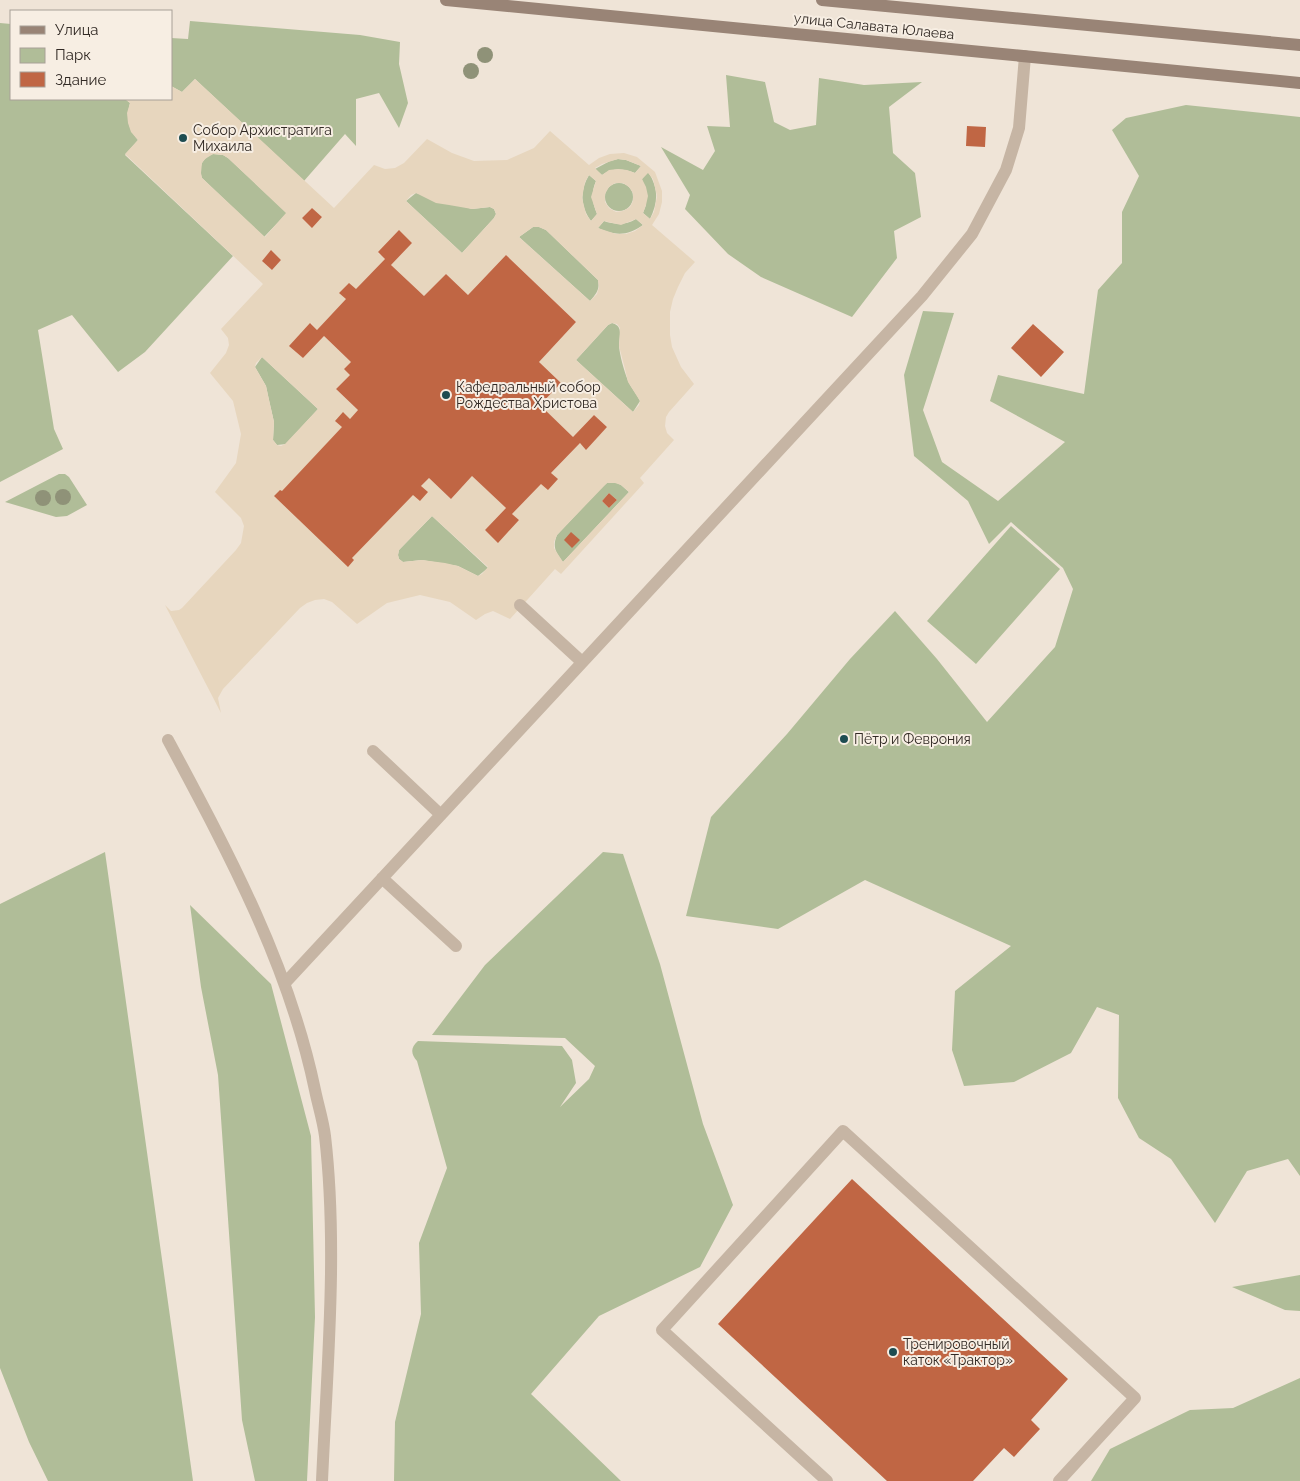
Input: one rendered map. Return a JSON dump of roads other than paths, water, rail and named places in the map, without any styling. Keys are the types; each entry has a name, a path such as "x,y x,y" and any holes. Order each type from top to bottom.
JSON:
{"main road":[{"name":"улица Салавата Юлаева","path":"446,0 1300,83"},
{"name":"улица Салавата Юлаева","path":"822,0 1300,45"}],"lane":[{"path":"285,983 922,296 972,234 1006,170 1018,128 1025,56"},
{"path":"520,605 582,662"},
{"path":"168,740 232,861 285,983 308,1057 325,1134 330,1285 322,1481"},
{"path":"373,751 441,815"},
{"path":"382,878 456,946"},
{"path":"827,1481 662,1330 843,1131 1135,1398 1059,1481"}],"place":[{"name":"Собор Архистратига Михаила","path":"183,138"},
{"name":"Кафедральный собор Рождества Христова","path":"446,395"},
{"name":"Пётр и Феврония","path":"844,739"},
{"name":"Тренировочный каток «Трактор»","path":"893,1352"}]}
